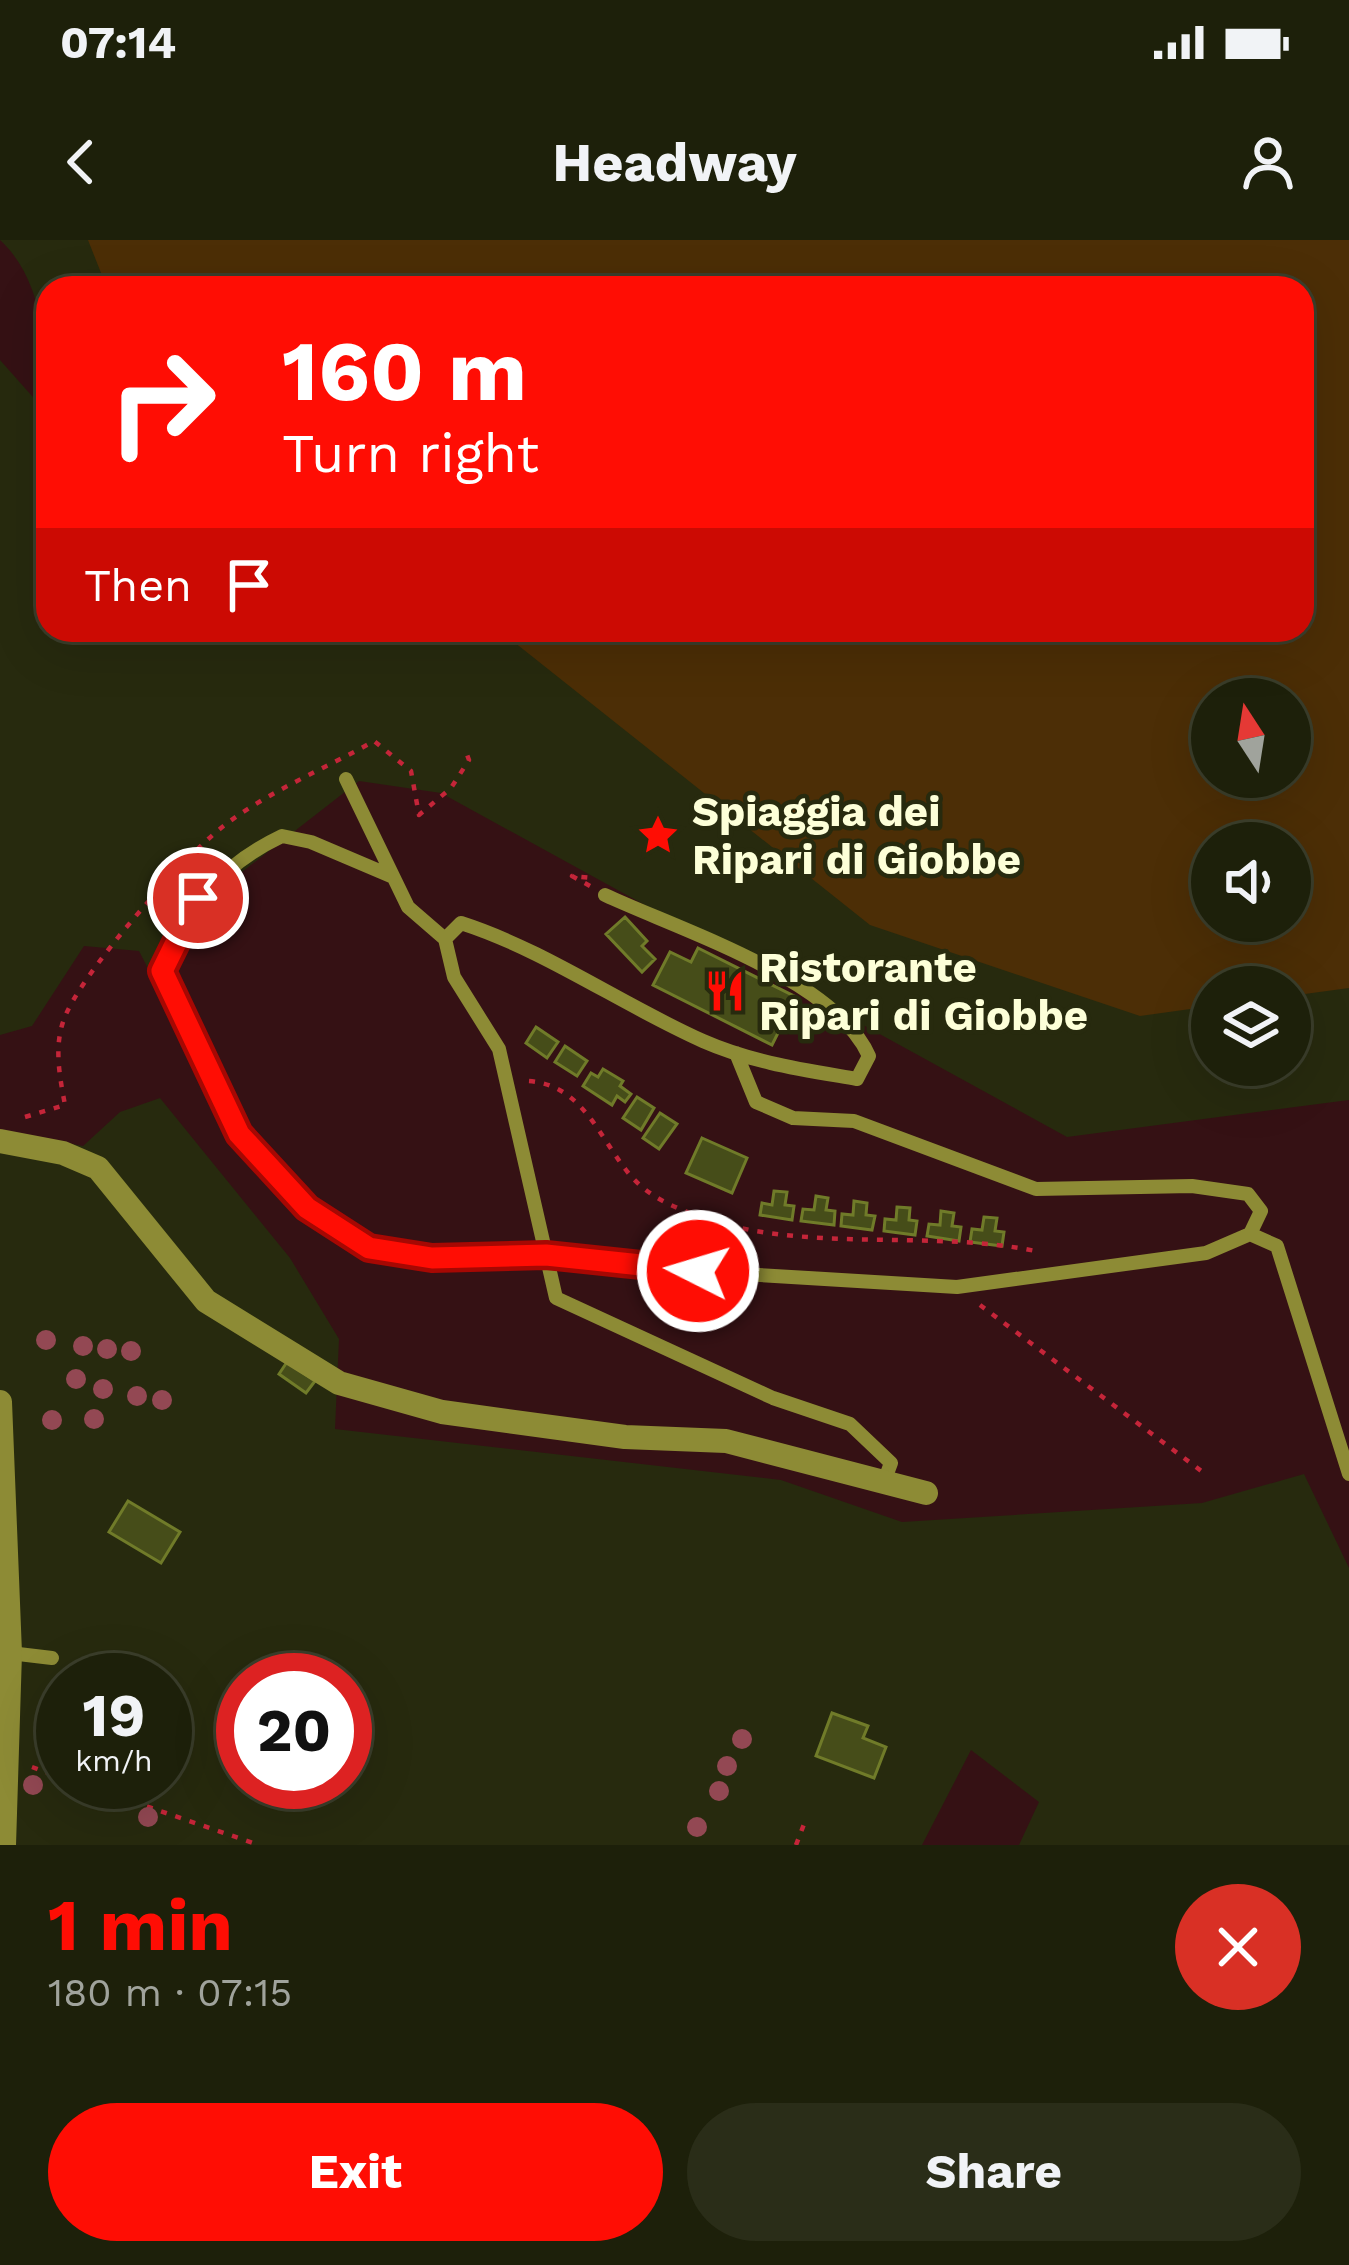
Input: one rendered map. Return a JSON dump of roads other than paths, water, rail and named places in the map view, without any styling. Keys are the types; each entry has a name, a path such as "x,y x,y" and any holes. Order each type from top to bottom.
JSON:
{"street":[{"path":"0,1142 63,1153 98,1168 206,1301 339,1383 442,1412 625,1437 726,1441 926,1493"},
{"path":"0,1402 10,1653 4,1845"}],"lane":[{"path":"346,779 408,907 445,940 454,977 499,1049 556,1298 773,1398 850,1424 891,1462 885,1479"},
{"path":"391,876 311,842 282,836 242,858 198,898 162,971 239,1134 307,1208 369,1248 432,1258 546,1255 660,1269 957,1287 1206,1253 1250,1234 1261,1210 1248,1194 1192,1186 1036,1189 854,1120 793,1118 757,1102 736,1053"},
{"path":"445,940 461,923 506,938 539,960 736,1053 857,1079 868,1056 857,1031 795,983 604,895"},
{"path":"1250,1234 1277,1246 1349,1474"},
{"path":"10,1653 36,1656"}],"place":[{"name":"Spiaggia dei Ripari di Giobbe","path":"658,835"},
{"name":"Ristorante Ripari di Giobbe","path":"725,991"}]}
